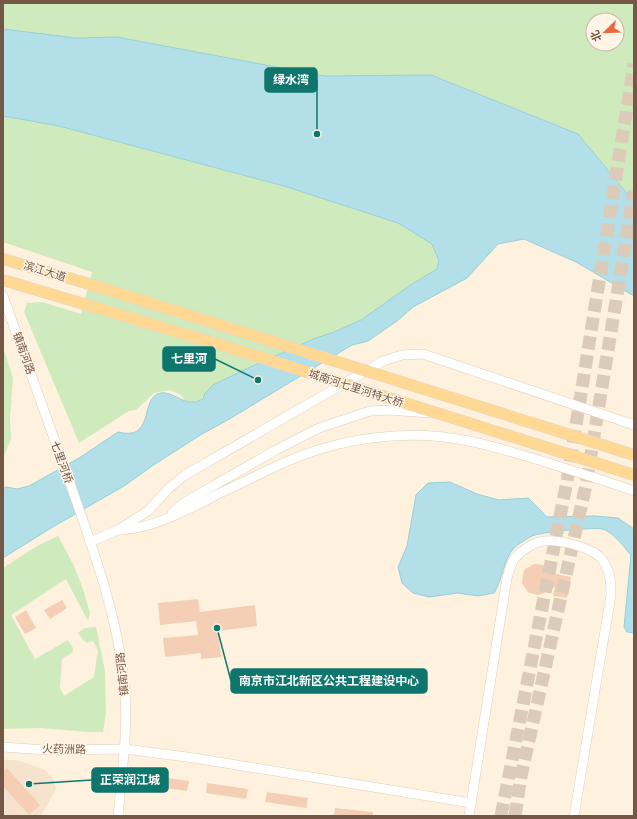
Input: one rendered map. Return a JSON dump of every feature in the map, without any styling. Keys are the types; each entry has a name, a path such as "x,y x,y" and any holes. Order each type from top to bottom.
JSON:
{"main road":[{"name":"滨江大道","path":"3,259 86,283"},
{"name":"滨江大道","path":"3,280 77,302"},
{"name":"城南河七里河特大桥","path":"86,283 634,456"},
{"name":"城南河七里河特大桥","path":"77,302 225,346 634,475"}],"street":[{"name":"镇南河路","path":"3,296 36,388"},
{"path":"118,530 148,511 169,488 185,475 383,361 402,355 423,354 634,425"},
{"name":"七里河桥","path":"36,388 89,539"},
{"path":"163,520 185,502 274,451 319,428 370,410 440,414"},
{"path":"89,539 118,530 132,529 163,520 301,455 350,442 403,436 435,436 469,440 497,447 634,490"},
{"name":"镇南河路","path":"89,539 106,591 118,639 124,681 126,723 125,749 118,816"},
{"path":"469,816 507,578 515,558 529,546 544,541 561,542 585,548 599,556 605,565 611,580 611,595 574,816"},
{"name":"火药洲路","path":"3,747 60,750 125,749 202,759 471,803"}],"shaded area":[{"path":"3,760 16,760 32,765 45,770 53,779 56,789 41,816 3,816"}],"green space":[{"path":"3,3 634,3 634,202 578,134 431,75 324,76 117,37 76,38 3,29"},
{"path":"3,116 59,126 284,186 398,223 432,244 439,261 437,269 409,286 361,320 334,332 313,339 246,369 203,399 193,402 185,401 181,395 170,390 154,393 136,410 129,411 79,443 24,312 27,303 42,302 81,314 92,272 3,242"},
{"path":"3,347 13,378 10,418 11,439 3,458"},
{"path":"58,536 74,566 83,589 90,613 88,621 66,579 11,615 35,659 68,640 73,648 73,652 62,659 60,688 64,696 94,677 98,650 93,641 87,643 78,633 85,628 96,627 105,671 106,713 103,732 41,728 3,729 3,568 37,546"}],"water":[{"path":"3,29 76,38 117,37 324,76 431,75 578,134 634,202 634,296 576,262 524,239 498,244 467,278 413,307 397,321 368,341 352,345 202,434 124,486 51,528 3,558 3,489 6,487 17,489 29,486 79,458 118,432 129,433 137,431 141,427 151,400 156,395 166,393 189,402 203,399 205,393 213,385 313,339 334,332 361,320 409,286 437,269 439,261 432,244 398,223 284,186 59,126 3,116"},
{"path":"450,482 477,494 499,500 528,498 547,517 595,516 618,518 634,529 634,633 627,632 624,627 631,555 614,536 602,529 555,532 532,536 516,546 510,553 494,593 478,596 458,593 429,597 413,593 402,583 398,567 407,546 416,495 428,483"}],"building":[{"path":"534,564 544,565 552,573 571,577 567,598 553,596 555,587 537,595 528,592 522,583 523,574 525,569"},
{"path":"198,599 200,612 255,605 257,626 218,631 221,657 201,659 201,653 165,657 163,638 198,635 196,621 160,625 158,603"},
{"path":"62,600 67,608 50,619 44,610"},
{"path":"26,610 36,628 25,634 15,617"},
{"path":"7,768 40,805 29,815 3,786 3,771"},
{"path":"148,775 189,781 187,791 146,785"},
{"path":"207,783 248,789 246,799 206,793"},
{"path":"267,792 308,798 306,808 265,802"},
{"path":"335,808 373,812 373,816 334,816"}],"tunnel":[{"path":"501,816 567,481 634,64"},
{"path":"515,816 521,776 586,485 634,191"}],"place":[{"name":"绿水湾","path":"317,134"},
{"name":"七里河","path":"258,380"},
{"name":"南京市江北新区公共工程建设中心","path":"217,628"},
{"name":"正荣润江城","path":"29,784"}]}
